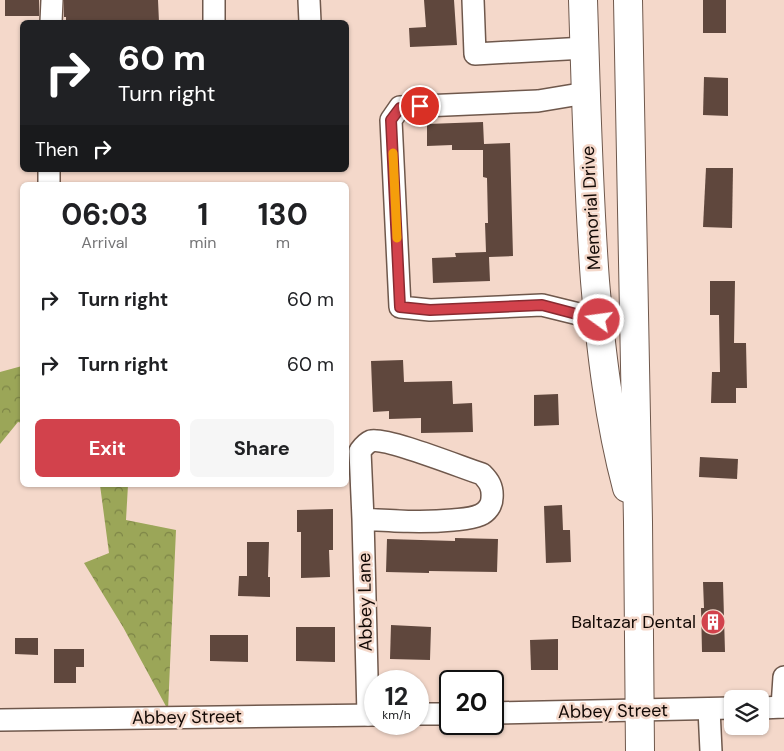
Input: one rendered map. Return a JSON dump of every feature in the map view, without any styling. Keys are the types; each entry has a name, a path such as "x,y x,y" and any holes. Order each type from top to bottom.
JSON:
{"main road":[{"name":"Memorial Drive","path":"583,0 589,189 604,376 615,440 638,533"},
{"name":"Memorial Drive","path":"628,0 640,751"}],"street":[{"path":"51,20 52,0"},
{"path":"214,0 214,20"},
{"path":"309,0 310,20"},
{"path":"473,0 475,54 585,48"},
{"path":"586,93 538,101 400,108 391,120 400,307 430,310 542,305 599,320"},
{"name":"Abbey Lane","path":"363,519 442,521 467,519 481,515 488,509 492,502 493,491 490,482 482,474 412,449 380,441 372,441 365,444 360,451 363,519 370,670"},
{"path":"769,708 783,707 784,677"},
{"name":"Abbey Street","path":"504,713 724,708"},
{"path":"709,709 710,751"},
{"name":"Abbey Street","path":"0,720 364,715"}],"green space":[{"path":"20,367 20,422 18,422 0,444 0,372"},
{"path":"100,487 128,487 126,520 176,530 168,710 123,627 84,563 109,553"}],"building":[{"path":"5,0 39,0 39,16 5,16"},
{"path":"64,0 158,0 159,20 66,20 66,17 64,17"},
{"path":"424,0 454,0 457,45 410,47 409,28 426,27"},
{"path":"703,0 726,0 726,33 703,33"},
{"path":"704,77 728,78 728,116 703,115"},
{"path":"483,122 484,144 510,143 513,256 489,257 490,281 433,283 432,258 456,257 455,253 486,252 485,223 488,223 487,178 483,177 483,150 452,150 452,145 427,146 427,124"},
{"path":"706,168 733,168 732,228 703,227"},
{"path":"710,281 735,281 734,343 746,343 747,388 736,388 736,403 711,403 712,372 720,372 719,315 710,315"},
{"path":"403,360 404,382 452,381 453,404 472,403 473,432 421,433 421,418 389,419 389,411 373,412 371,361"},
{"path":"558,394 559,425 534,426 534,395"},
{"path":"700,457 738,459 737,479 699,477"},
{"path":"562,505 563,530 570,530 571,562 546,563 544,506"},
{"path":"333,509 333,550 329,550 330,577 301,578 301,532 297,532 297,510"},
{"path":"455,538 498,539 497,572 386,572 387,539 455,541"},
{"path":"247,542 269,542 268,577 270,577 270,597 238,596 239,576 247,576"},
{"name":"Baltazar Dental","path":"703,582 723,582 725,652 702,652 701,608 704,608"},
{"path":"391,625 431,627 430,660 390,659"},
{"path":"296,627 335,627 335,662 296,661"},
{"path":"210,635 248,635 248,662 210,661"},
{"path":"15,638 38,638 38,655 15,654"},
{"path":"558,639 558,670 531,670 530,640"},
{"path":"54,649 84,649 84,667 76,667 76,683 54,683"}],"slow traffic":[{"path":"393,153 397,238"}],"place":[{"name":"Baltazar Dental","path":"713,622"}],"route":[{"path":"420,106 400,108 391,120 400,307 430,310 542,305 599,320"}]}
